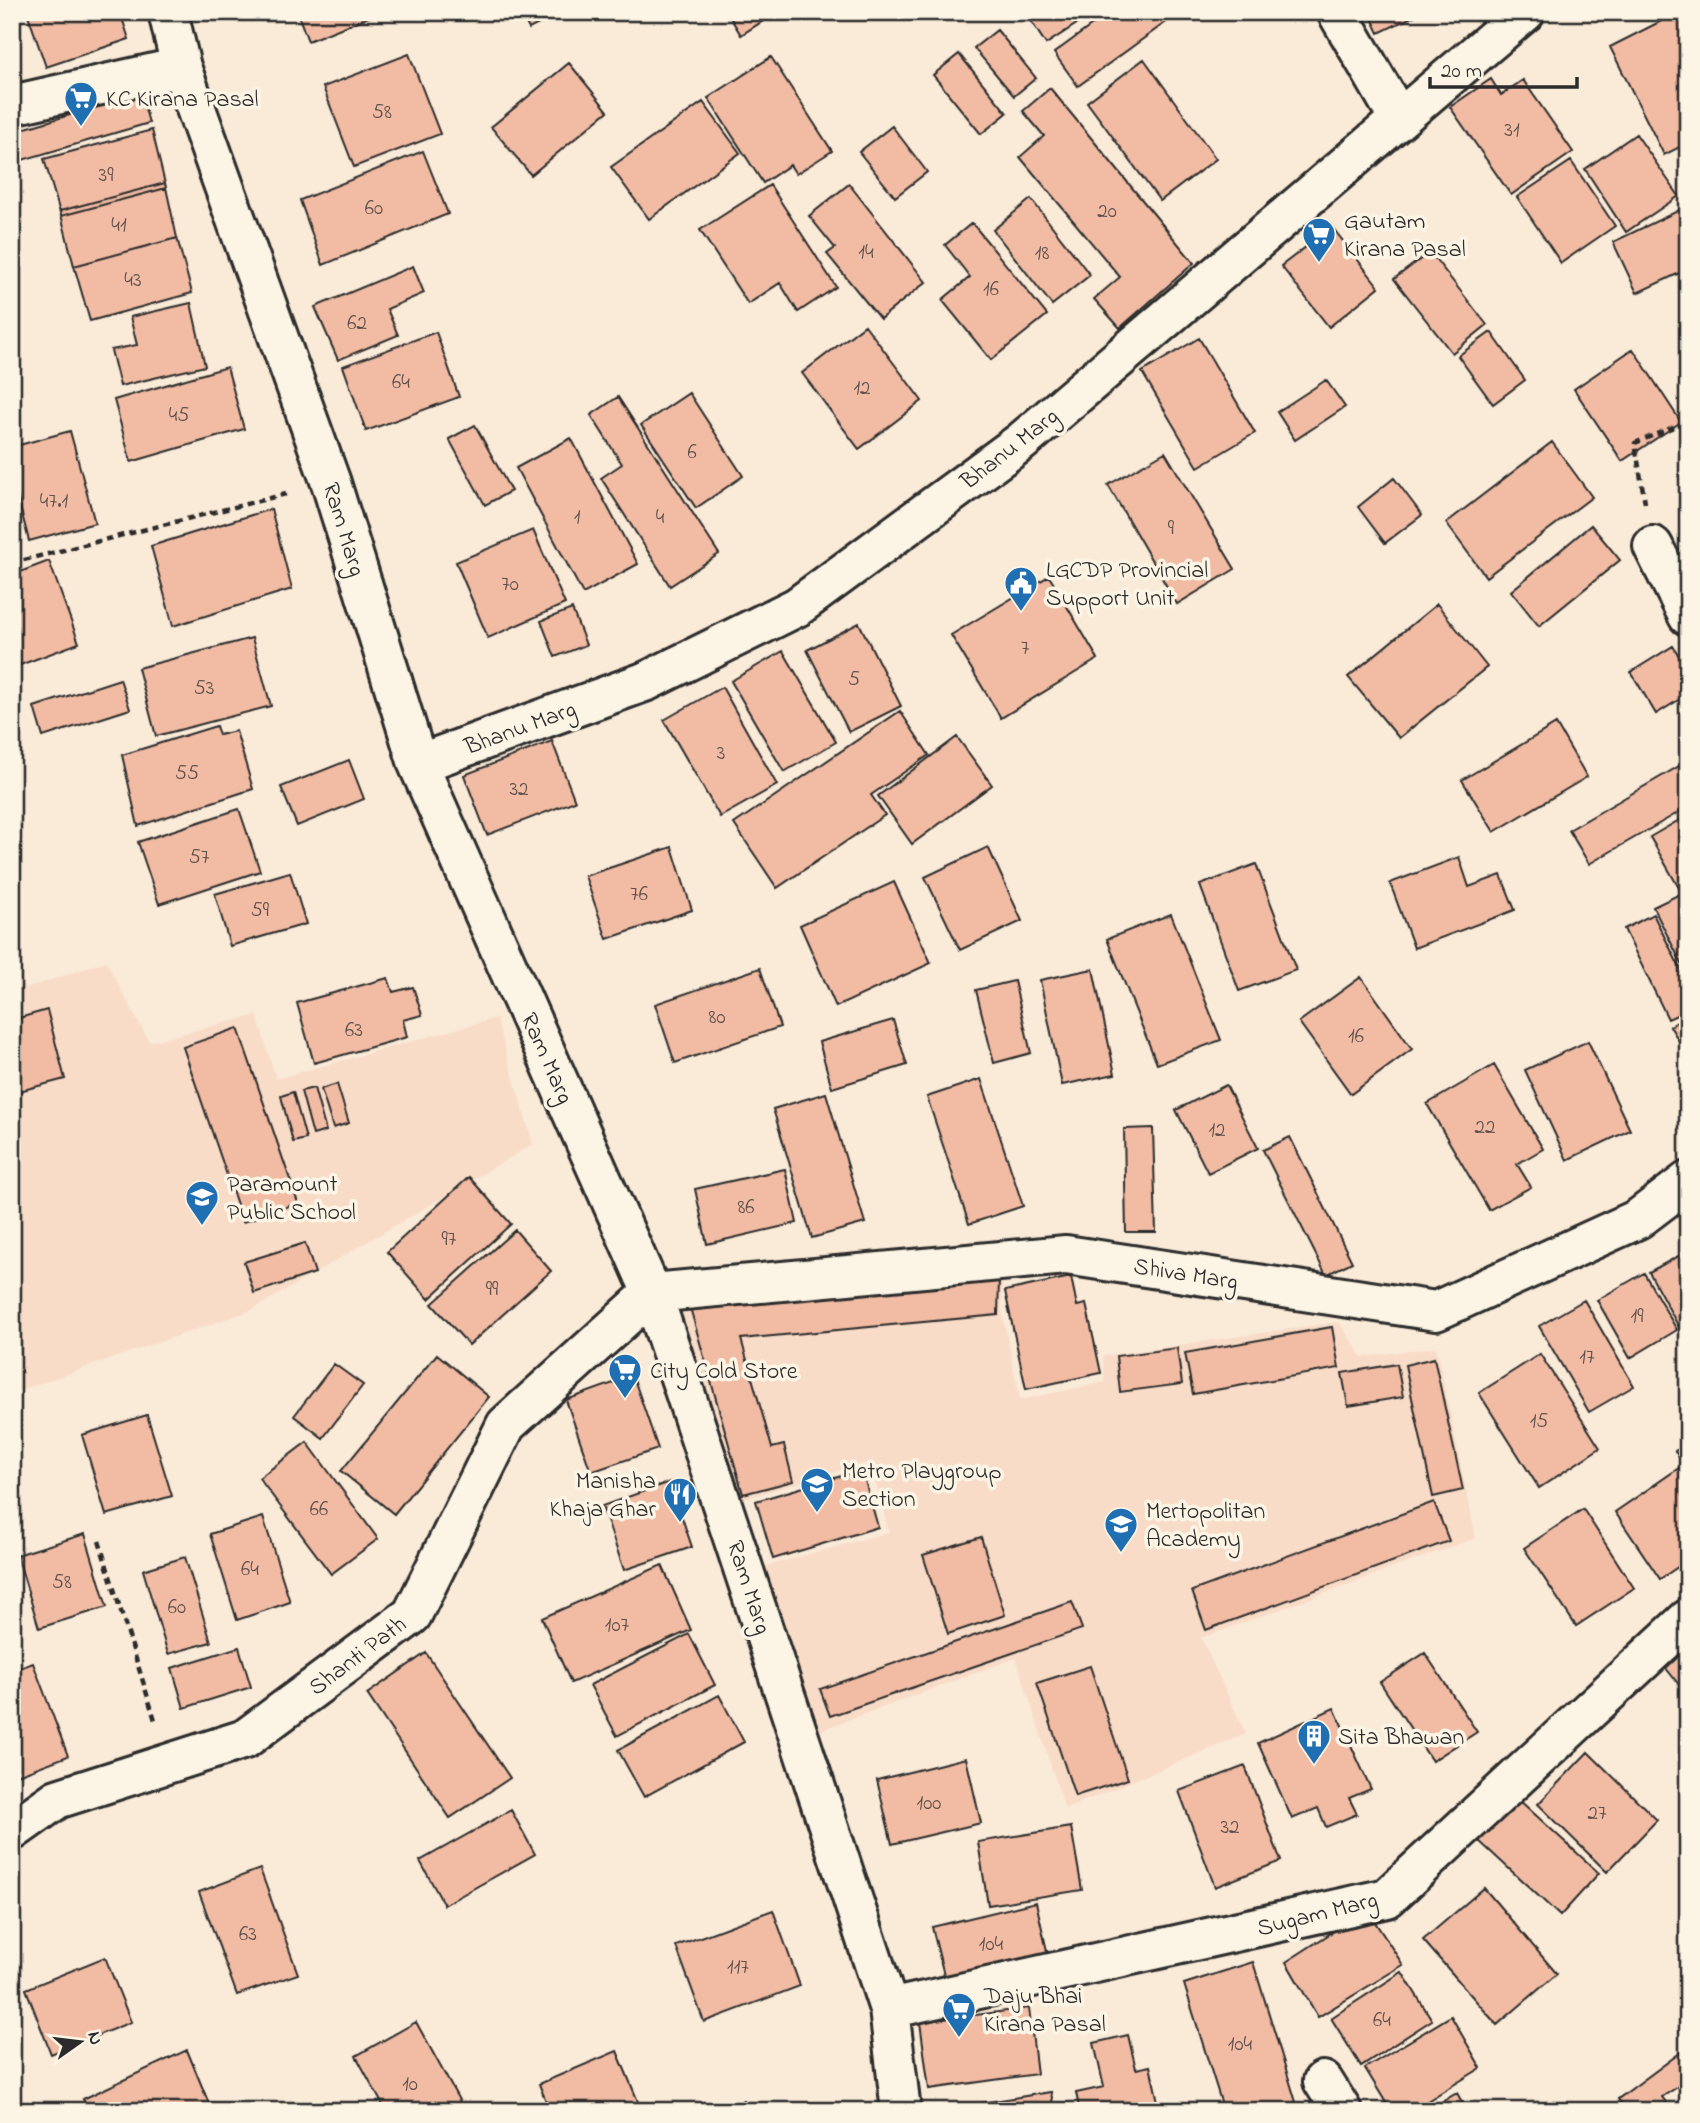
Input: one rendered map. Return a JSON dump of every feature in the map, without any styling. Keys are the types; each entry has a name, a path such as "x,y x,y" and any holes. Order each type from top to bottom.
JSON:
{"street":[{"name":"Ram Marg","path":"168,12 181,67 331,483 418,764 652,1293 889,2009 901,2111"},
{"path":"1337,12 1399,119"},
{"name":"Bhanu Marg","path":"418,764 647,681 797,607 1021,442 1525,12"},
{"path":"12,105 181,67"},
{"path":"1653,546 1688,616"},
{"name":"Shiva Marg","path":"652,1293 1066,1255 1436,1311 1638,1219 1688,1181"},
{"name":"Shanti Path","path":"12,1831 57,1799 245,1739 412,1615 506,1425 652,1293"},
{"name":"Sugam Marg","path":"889,2009 1387,1898 1688,1619"}],"path":[{"path":"1653,546 1634,443 1688,421"},
{"path":"12,563 331,483"},
{"path":"99,1541 169,1764"}],"shaded area":[{"name":"Paramount Public School","path":"12,947 25,989 106,961 149,1042 257,1015 276,1079 496,1018 533,1144 252,1310 12,1393"},
{"name":"Mertopolitan Academy","path":"1002,1272 1002,1312 1020,1400 1105,1382 1103,1356 1339,1322 1362,1357 1436,1347 1476,1538 1201,1638 1246,1734 1065,1809 1016,1658 802,1737 752,1570 889,1532 870,1462 733,1502 674,1297"}],"building":[{"path":"27,12 120,12 129,39 46,67"},
{"path":"297,12 381,12 308,41"},
{"path":"520,12 562,12 529,29"},
{"path":"727,12 777,12 741,35"},
{"path":"1025,12 1095,12 1046,44"},
{"path":"1110,12 1180,12 1078,86 1054,53"},
{"path":"1369,12 1422,12 1379,33"},
{"path":"1679,12 1688,12 1688,143 1664,155 1610,47"},
{"path":"997,30 1036,78 1014,96 974,48"},
{"path":"409,54 440,134 354,167 323,87"},
{"path":"959,54 1007,113 981,134 933,75"},
{"path":"771,57 832,151 796,174 790,165 763,183 708,98"},
{"path":"1144,59 1216,159 1160,201 1087,102"},
{"path":"569,63 608,111 531,175 491,127"},
{"path":"1491,79 1501,95 1523,80 1573,152 1511,195 1450,107"},
{"path":"1050,88 1194,263 1120,328 1094,299 1120,277 1020,157 1044,136 1023,111"},
{"name":"KC Kirana Pasal","path":"141,94 149,123 12,163 12,132"},
{"path":"703,102 740,153 649,219 611,167"},
{"path":"892,126 927,172 895,197 859,152"},
{"path":"152,130 166,188 61,216 44,159"},
{"path":"1636,134 1679,196 1626,232 1585,169"},
{"path":"423,151 448,214 323,265 300,200"},
{"path":"1571,161 1615,226 1561,263 1517,197"},
{"path":"165,183 177,238 74,266 60,211"},
{"path":"849,184 926,282 880,319 827,254 835,248 809,216"},
{"path":"770,185 836,287 798,312 780,283 748,304 700,230"},
{"path":"1031,199 1090,275 1052,305 993,230"},
{"path":"1688,206 1688,269 1637,293 1613,242"},
{"path":"972,223 1047,315 991,360 942,300 970,277 945,245"},
{"path":"12,225 22,259 12,262"},
{"path":"1332,227 1379,287 1329,327 1281,266"},
{"path":"177,238 192,293 90,321 74,266"},
{"path":"1430,252 1487,325 1452,353 1394,279"},
{"path":"413,266 424,293 387,309 398,335 338,360 315,307"},
{"path":"191,303 205,366 120,386 111,350 137,345 130,317"},
{"path":"865,325 922,401 859,449 802,373"},
{"path":"436,332 459,397 366,431 343,366"},
{"path":"1491,332 1525,380 1493,404 1458,356"},
{"path":"1199,338 1255,433 1198,467 1142,372"},
{"path":"1633,349 1681,422 1622,461 1574,389"},
{"path":"227,367 244,429 131,462 114,400"},
{"path":"1326,380 1345,407 1295,440 1277,412"},
{"path":"689,393 743,476 696,508 641,425"},
{"path":"618,397 719,554 670,586 601,478 622,464 591,415"},
{"path":"475,425 511,491 485,505 449,439"},
{"path":"70,431 95,523 29,541 12,476 12,447"},
{"path":"571,438 638,564 583,594 516,468"},
{"path":"1552,442 1592,497 1486,577 1446,523"},
{"path":"1165,452 1235,569 1177,604 1108,485"},
{"path":"1394,478 1422,515 1385,543 1358,507"},
{"path":"271,509 292,589 173,626 151,546"},
{"path":"1591,525 1620,560 1539,626 1511,591"},
{"path":"533,530 565,604 488,638 456,562"},
{"path":"49,561 79,643 12,668 12,575"},
{"path":"1049,576 1098,659 1001,718 951,635"},
{"path":"1437,604 1487,667 1399,738 1348,677"},
{"path":"572,609 586,645 555,657 541,621"},
{"path":"859,623 901,706 849,732 807,650"},
{"path":"252,638 271,706 156,736 138,668"},
{"path":"1673,646 1688,671 1688,694 1656,714 1631,672"},
{"path":"783,651 836,742 784,772 731,681"},
{"path":"120,679 130,709 43,737 34,707"},
{"path":"722,687 777,785 720,817 664,720"},
{"path":"900,711 929,755 871,795 885,815 777,888 734,824"},
{"path":"1556,724 1587,777 1494,832 1462,780"},
{"path":"216,726 219,735 236,731 253,789 138,826 122,755"},
{"path":"957,737 992,785 912,844 878,796"},
{"path":"552,741 575,801 487,835 464,775"},
{"path":"349,760 364,799 297,826 281,787"},
{"path":"1688,761 1688,807 1589,864 1569,830"},
{"path":"239,809 260,871 159,904 138,842"},
{"path":"1688,815 1688,883 1679,888 1650,837"},
{"path":"672,847 692,910 607,939 585,876"},
{"path":"988,847 1022,921 960,950 925,877"},
{"path":"1459,857 1469,887 1501,875 1515,910 1414,948 1390,883"},
{"path":"1256,864 1296,970 1239,991 1200,885"},
{"path":"290,872 306,924 230,946 215,894"},
{"path":"894,882 931,963 836,1007 800,925"},
{"path":"1682,893 1688,905 1688,976 1653,907"},
{"path":"1171,914 1221,1040 1157,1064 1107,939"},
{"path":"1653,914 1688,984 1688,1010 1668,1019 1624,929"},
{"path":"760,968 780,1027 675,1063 655,1004"},
{"path":"1093,969 1115,1074 1062,1085 1040,980"},
{"path":"1361,977 1412,1049 1351,1094 1299,1022"},
{"path":"388,978 393,992 413,987 422,1015 403,1020 407,1037 314,1063 297,1003"},
{"path":"1014,981 1031,1053 994,1063 976,990"},
{"path":"47,1010 65,1079 12,1093 12,1020"},
{"path":"1688,1016 1688,1056 1670,1026"},
{"path":"893,1020 907,1065 832,1088 819,1042"},
{"path":"238,1028 298,1203 243,1222 183,1047"},
{"path":"1588,1041 1630,1130 1567,1160 1525,1070"},
{"path":"1494,1065 1543,1149 1517,1164 1531,1187 1489,1210 1427,1104"},
{"path":"981,1079 1023,1206 969,1224 927,1097"},
{"path":"337,1084 349,1123 333,1128 321,1089"},
{"path":"1226,1085 1258,1148 1208,1173 1176,1110"},
{"path":"314,1088 326,1131 313,1135 301,1091"},
{"path":"293,1092 306,1139 293,1142 281,1096"},
{"path":"826,1093 865,1223 812,1238 773,1109"},
{"path":"1153,1128 1156,1232 1126,1232 1124,1129"},
{"path":"1290,1137 1352,1262 1326,1275 1263,1150"},
{"path":"785,1169 797,1223 707,1244 695,1189"},
{"path":"469,1177 511,1224 429,1299 387,1252"},
{"path":"515,1230 551,1271 469,1345 432,1304"},
{"path":"305,1243 315,1273 254,1293 244,1262"},
{"path":"1688,1251 1688,1344 1649,1272"},
{"path":"1644,1273 1677,1330 1630,1358 1597,1300"},
{"path":"1071,1277 1077,1306 1086,1304 1101,1373 1026,1389 1005,1291"},
{"path":"999,1278 998,1315 741,1339 772,1448 784,1445 793,1481 743,1494 689,1304"},
{"path":"1584,1300 1634,1386 1589,1412 1539,1326"},
{"path":"1332,1327 1339,1368 1193,1394 1185,1353"},
{"path":"1177,1348 1182,1384 1120,1392 1116,1356"},
{"path":"437,1354 489,1397 394,1514 341,1471"},
{"path":"1540,1354 1600,1448 1539,1488 1479,1393"},
{"path":"1434,1358 1463,1490 1433,1497 1405,1365"},
{"path":"334,1364 363,1385 323,1438 294,1416"},
{"path":"1397,1364 1403,1397 1348,1406 1342,1373"},
{"path":"633,1376 658,1449 591,1472 566,1400"},
{"path":"147,1415 172,1496 106,1515 82,1435"},
{"path":"307,1442 378,1539 331,1574 259,1478"},
{"path":"1688,1443 1688,1471 1675,1451"},
{"path":"1679,1468 1688,1481 1688,1560 1660,1579 1615,1512"},
{"name":"Metro Playgroup Section","path":"862,1470 878,1527 773,1559 756,1501"},
{"path":"670,1482 692,1547 624,1570 602,1506"},
{"path":"1434,1502 1449,1541 1206,1630 1192,1591"},
{"path":"1583,1509 1634,1588 1576,1626 1524,1548"},
{"path":"263,1517 290,1602 237,1620 210,1534"},
{"path":"85,1534 107,1607 39,1628 17,1555"},
{"path":"981,1537 1005,1615 948,1634 923,1555"},
{"path":"185,1557 211,1642 168,1654 143,1570"},
{"path":"662,1565 691,1630 571,1683 542,1618"},
{"path":"1072,1602 1082,1629 830,1716 820,1689"},
{"path":"689,1634 715,1685 617,1736 590,1685"},
{"path":"239,1647 251,1687 184,1708 172,1668"},
{"path":"1688,1648 1688,1696 1665,1667"},
{"path":"426,1653 510,1778 450,1818 367,1694"},
{"path":"1425,1653 1477,1732 1432,1761 1380,1682"},
{"path":"33,1663 68,1756 12,1777 12,1671"},
{"path":"1090,1666 1128,1779 1075,1796 1037,1683"},
{"path":"719,1695 744,1742 644,1797 618,1750"},
{"name":"Sita Bhawan","path":"1334,1708 1371,1789 1349,1798 1357,1814 1326,1827 1318,1808 1292,1819 1258,1743"},
{"path":"1588,1752 1657,1820 1607,1872 1538,1804"},
{"path":"966,1758 981,1823 892,1844 877,1780"},
{"path":"1245,1766 1281,1861 1215,1887 1179,1791"},
{"path":"1517,1798 1599,1873 1560,1916 1478,1840"},
{"path":"511,1810 535,1854 444,1905 420,1861"},
{"path":"1071,1827 1082,1890 988,1905 978,1842"},
{"path":"260,1869 298,1974 237,1995 199,1892"},
{"path":"1484,1888 1557,1974 1497,2025 1423,1940"},
{"path":"1036,1902 1049,1960 946,1983 932,1927"},
{"path":"773,1910 800,1986 704,2022 676,1946"},
{"path":"1367,1910 1403,1965 1318,2017 1286,1962"},
{"path":"105,1957 131,2022 51,2054 26,1989"},
{"path":"1253,1962 1296,2102 1269,2111 1224,2111 1184,1984"},
{"path":"1402,1972 1432,2020 1361,2066 1331,2018"},
{"path":"1029,2008 1037,2074 929,2089 920,2022"},
{"path":"1451,2016 1481,2068 1411,2111 1391,2111 1365,2068"},
{"path":"416,2022 465,2111 386,2111 356,2056"},
{"path":"1128,2035 1136,2069 1150,2066 1159,2106 1147,2108 1147,2111 1080,2111 1076,2093 1104,2087 1094,2043"},
{"path":"1688,2047 1688,2080 1662,2097 1673,2111 1627,2111 1618,2099"},
{"path":"187,2050 212,2111 89,2111 83,2099"},
{"path":"617,2051 642,2111 550,2111 539,2084"},
{"path":"1051,2092 1054,2111 942,2111 942,2109"},
{"path":"1457,2093 1467,2111 1426,2111"},
{"path":"744,2100 750,2111 722,2111"}],"place":[{"name":"KC Kirana Pasal","path":"81,128"},
{"name":"Gautam Kirana Pasal","path":"1319,264"},
{"name":"LGCDP Provincial Support Unit","path":"1021,613"},
{"name":"Paramount Public School","path":"202,1227"},
{"name":"City Cold Store","path":"625,1400"},
{"name":"Metro Playgroup Section","path":"817,1514"},
{"name":"Manisha Khaja Ghar","path":"680,1524"},
{"name":"Mertopolitan Academy","path":"1121,1554"},
{"name":"Sita Bhawan","path":"1314,1766"},
{"name":"Daju Bhai Kirana Pasal","path":"959,2039"}]}
